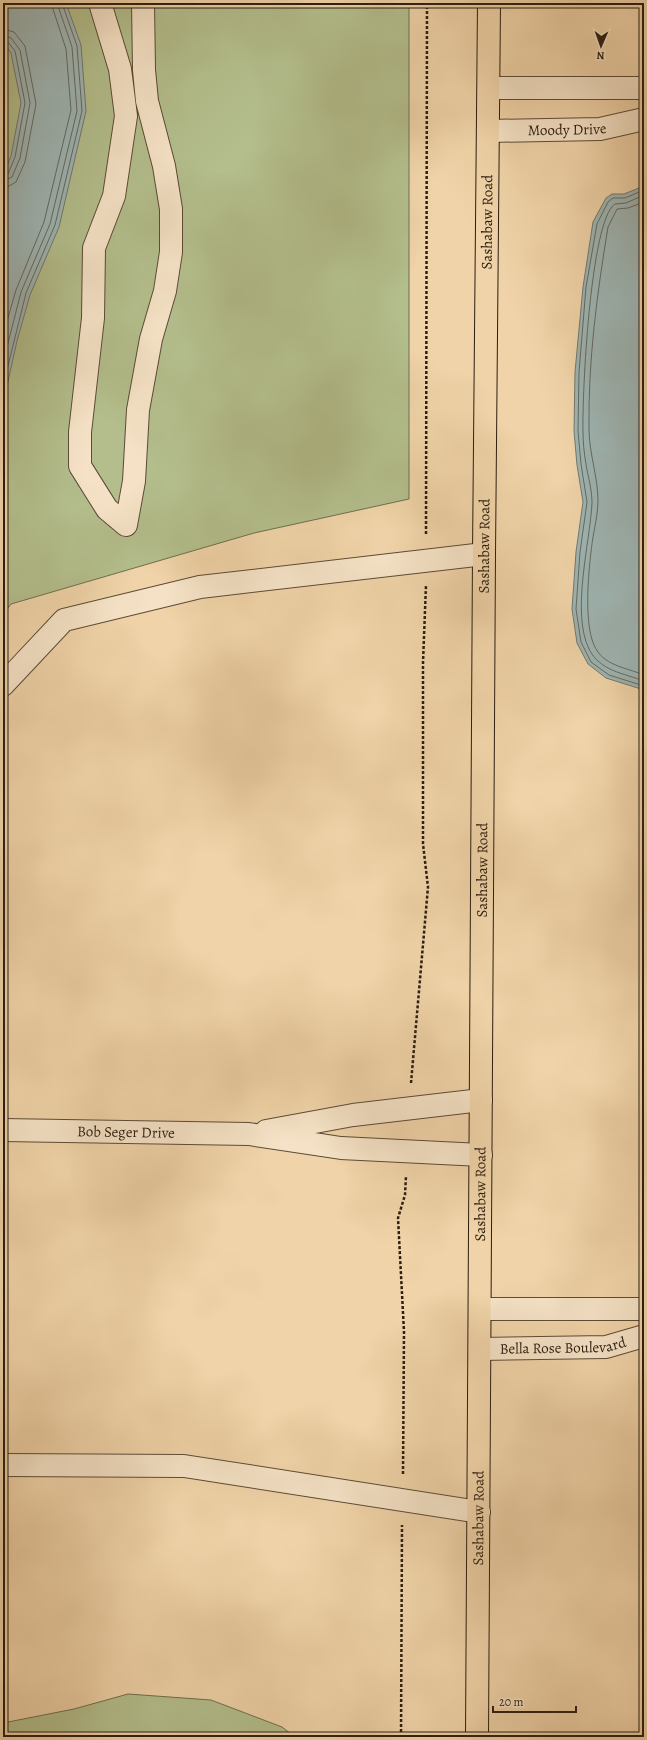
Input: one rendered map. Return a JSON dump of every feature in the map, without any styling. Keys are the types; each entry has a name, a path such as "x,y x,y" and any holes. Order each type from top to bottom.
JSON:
{"main road":[{"name":"Sashabaw Road","path":"477,1737 489,3"}],"lane":[{"path":"100,3 120,69 126,116 114,196 94,248 93,318 80,432 80,466 107,508 126,525 134,481 138,410 151,339 165,291 171,252 171,209 169,195 164,166 147,101 144,70 143,3"},
{"path":"489,88 644,88"},
{"name":"Moody Drive","path":"489,131 600,129 619,126 644,119"},
{"path":"3,685 64,620 200,587 484,554"},
{"name":"Bob Seger Drive","path":"249,1134 353,1115 481,1100"},
{"name":"Bob Seger Drive","path":"3,1130 249,1134 341,1148 481,1155"},
{"name":"Bella Rose Boulevard","path":"480,1309 644,1309"},
{"name":"Bella Rose Boulevard","path":"480,1349 606,1347 644,1336"},
{"path":"3,1465 184,1466 479,1512"}],"path":[{"path":"410,1109 428,887 423,844 423,663 426,560 427,3"},
{"path":"401,1737 404,1332 398,1218 405,1195 407,1151"}],"green space":[{"path":"3,3 409,3 409,499 254,533 11,604 3,615"},
{"path":"128,1694 211,1700 282,1727 295,1737 3,1737 3,1723 74,1709"}],"water":[{"path":"3,3 66,3 81,45 86,111 59,227 30,295 17,341 3,404 3,176 11,156 21,103 11,53 3,42"},
{"path":"644,186 644,690 606,678 588,664 577,643 572,609 576,552 583,502 577,465 574,431 575,372 583,287 593,222 606,198 612,194 624,194"}]}
